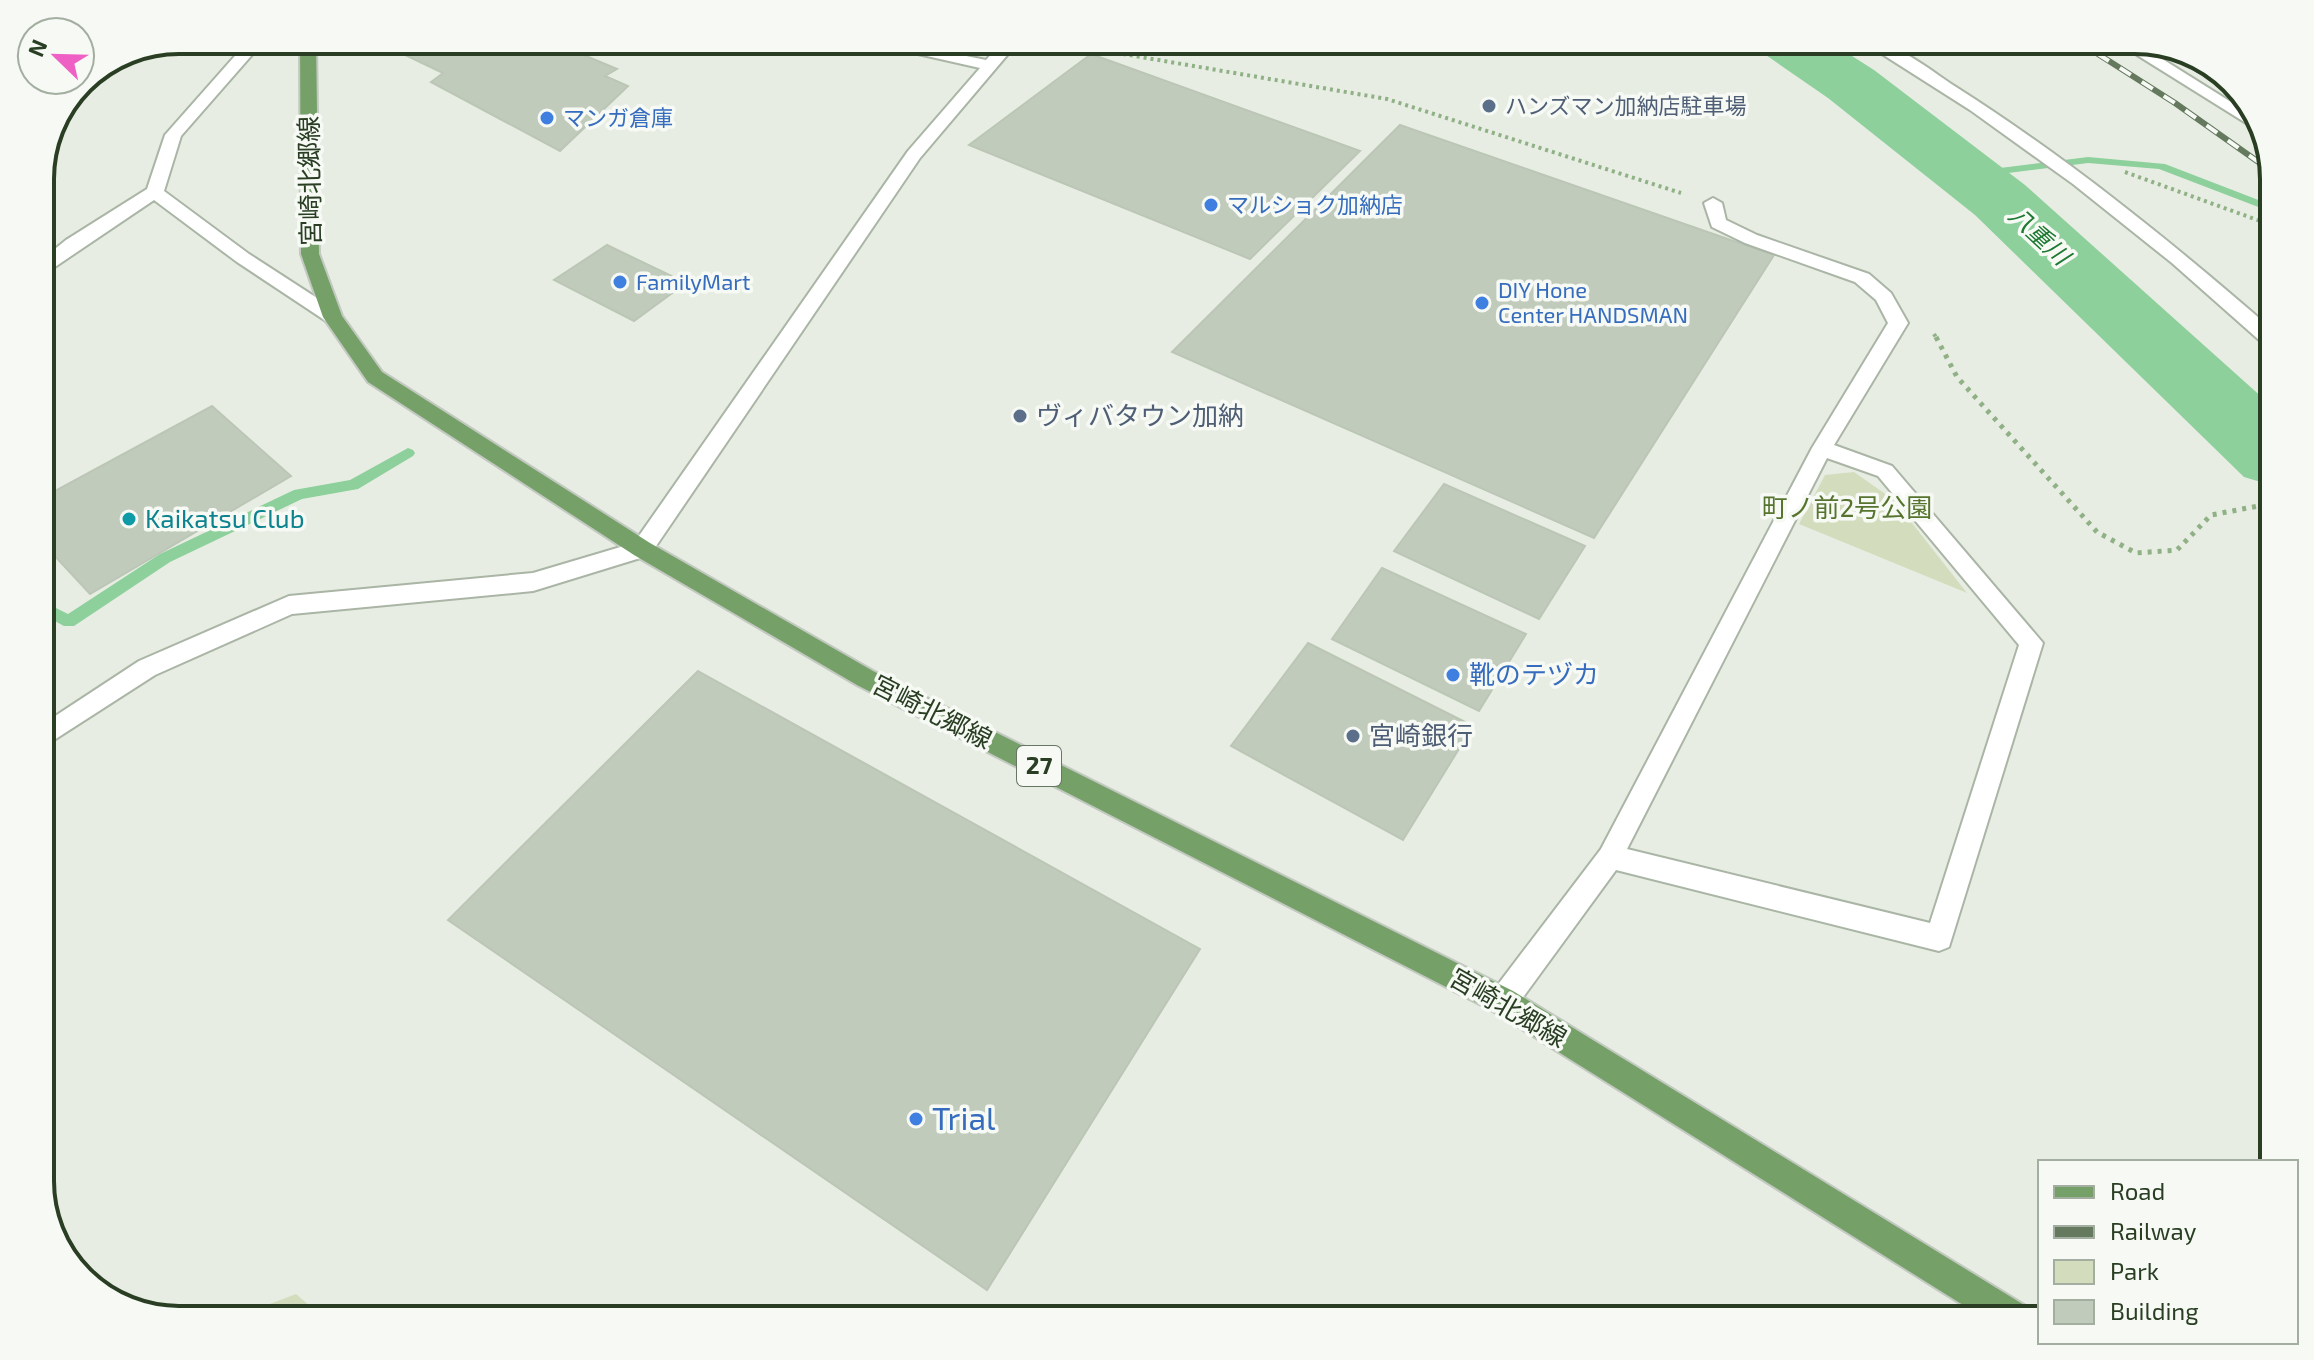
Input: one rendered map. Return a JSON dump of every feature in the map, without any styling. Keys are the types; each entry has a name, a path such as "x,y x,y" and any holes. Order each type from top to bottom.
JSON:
{"main road":[{"name":"宮崎北郷線","path":"308,54 310,254 333,317 375,377 642,549 865,678 1503,1001 1994,1306"}],"street":[{"path":"54,259 72,244 155,192 173,135 245,54"},
{"path":"933,54 987,65"},
{"path":"54,730 147,668 289,605 533,582 642,549 914,155 998,54"},
{"path":"1892,54 1957,91 2073,176 2195,271 2260,329"},
{"path":"2144,55 2243,116"},
{"path":"155,192 243,258 333,317"},
{"path":"1503,1001 1610,857 1822,448 1898,323 1884,297 1862,278 1751,239 1718,223 1713,203"},
{"path":"54,247 72,244"},
{"path":"1610,857 1939,938 2031,643 1885,471 1822,448"}],"path":[{"path":"1124,54 1387,99 1713,203"},
{"path":"2073,176 2131,171 2260,221"},
{"path":"1931,323 1939,347 1957,377 2097,532 2136,553 2177,550 2211,515 2260,506"}],"green space":[{"name":"町ノ前2号公園","path":"1854,472 1894,500 1967,593 1799,524 1825,475"},
{"path":"296,1294 310,1306 265,1306"}],"building":[{"name":"マンガ倉庫","path":"403,54 581,54 617,69 605,76 628,86 560,151 431,82 443,73"},
{"name":"マルショク加納店","path":"1091,54 1360,151 1250,259 969,145"},
{"name":"DIY Hone Center HANDSMAN","path":"1400,125 1774,255 1594,538 1172,352"},
{"name":"FamilyMart","path":"607,245 686,283 634,321 554,280"},
{"name":"Kaikatsu Club","path":"212,406 291,476 90,594 54,555 54,491"},
{"path":"1444,484 1585,546 1539,619 1394,551"},
{"name":"靴のテヅカ","path":"1382,568 1526,634 1479,711 1332,639"},
{"name":"宮崎銀行","path":"1308,643 1473,726 1403,840 1231,746"},
{"name":"Trial","path":"698,671 1200,949 987,1290 448,920"}],"waterway":[{"name":"八重川","path":"1806,54 1851,84 2000,200 2260,443"},
{"path":"1968,175 2088,160 2161,166 2260,205"},
{"path":"54,614 69,622 165,558 299,494 353,485 408,453"}],"railway":[{"path":"2098,54 2259,162"}],"place":[{"name":"ハンズマン加納店駐車場","path":"1489,106"},
{"name":"マンガ倉庫","path":"547,118"},
{"name":"マルショク加納店","path":"1211,205"},
{"name":"FamilyMart","path":"620,282"},
{"name":"DIY Hone Center HANDSMAN","path":"1482,303"},
{"name":"ヴィバタウン加納","path":"1020,416"},
{"name":"Kaikatsu Club","path":"129,519"},
{"name":"靴のテヅカ","path":"1453,675"},
{"name":"宮崎銀行","path":"1353,736"},
{"name":"Trial","path":"916,1119"}]}
